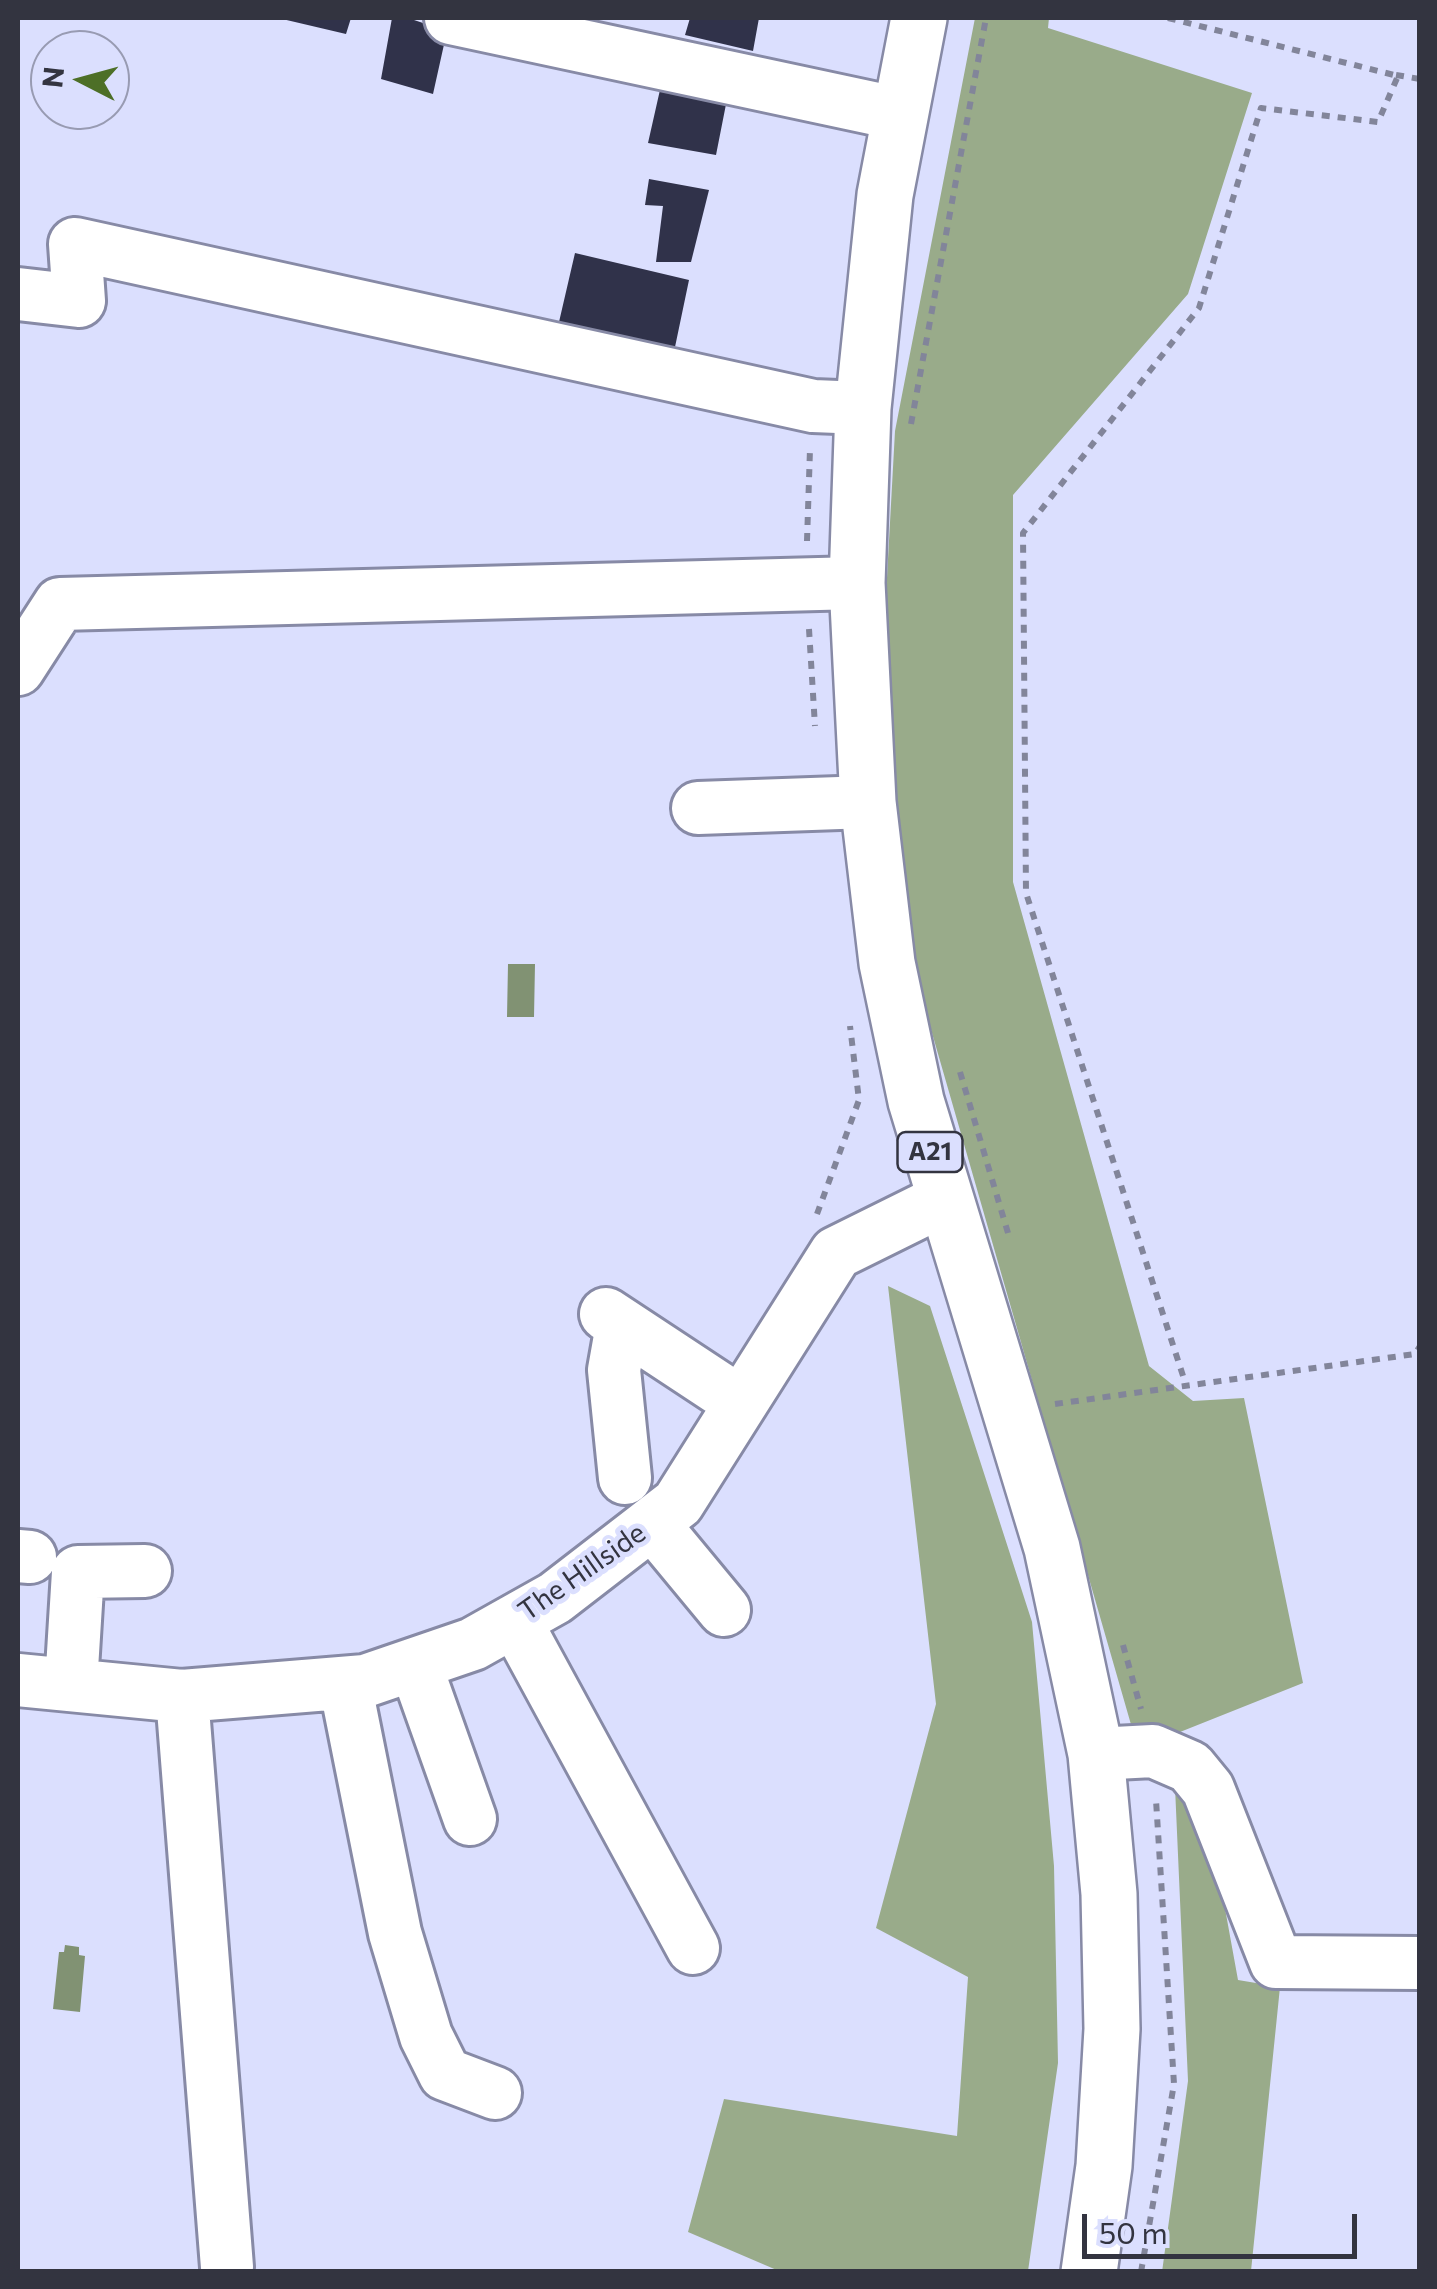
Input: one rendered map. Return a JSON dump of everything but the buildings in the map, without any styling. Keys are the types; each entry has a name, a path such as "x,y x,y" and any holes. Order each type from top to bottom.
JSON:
{"highway":[{"name":"A21","path":"919,18 876,262 886,420 857,583 868,802 888,964 916,1101 1052,1548 1096,1754 1109,1894 1112,2012 1104,2166 1089,2272"}],"street":[{"path":"451,18 900,114"},
{"path":"18,294 79,301 74,244 886,420"},
{"path":"18,669 60,604 857,583"},
{"path":"698,808 868,802"},
{"name":"The Hillside","path":"18,1689 71,1685 182,1696 365,1682 473,1644 555,1598 678,1502 836,1253 943,1200"},
{"path":"625,1478 614,1370 614,1320 741,1403"},
{"path":"652,1522 724,1610"},
{"path":"71,1685 78,1572 145,1571"},
{"path":"515,1620 693,1948"},
{"path":"415,1664 470,1819"},
{"path":"345,1683 395,1932 426,2036 445,2074 495,2094"},
{"path":"182,1696 226,2267"},
{"path":"1096,1754 1153,1751 1190,1767 1208,1789 1276,1962 1420,1964"}],"path":[{"path":"886,420 986,18"},
{"path":"1168,18 1398,76 1378,122 1261,108 1200,308 1023,533 1026,894 1186,1385"},
{"path":"1388,73 1420,78"},
{"path":"958,1066 1013,1251"},
{"path":"1055,1404 1418,1351"},
{"path":"1050,1385 1058,1416"},
{"path":"1121,1637 1153,1751 1174,2084 1142,2272"}],"shaded area":[{"path":"975,18 1049,18 1048,28 1252,93 1188,294 1013,495 1013,882 1149,1366 1193,1401 1244,1398 1303,1683 1170,1736 1132,1728 888,880 882,669 895,431"},
{"path":"508,964 535,964 534,1017 507,1017"},
{"path":"888,1286 930,1306 1032,1622 1054,1866 1058,2063 1028,2271 779,2271 688,2232 724,2099 957,2136 968,1977 876,1928 936,1704"},
{"path":"1175,1787 1206,1804 1238,1980 1280,1987 1251,2271 1162,2272 1188,2081"},
{"path":"65,1945 79,1947 79,1955 85,1956 80,2012 53,2009 59,1952 64,1952"}]}
